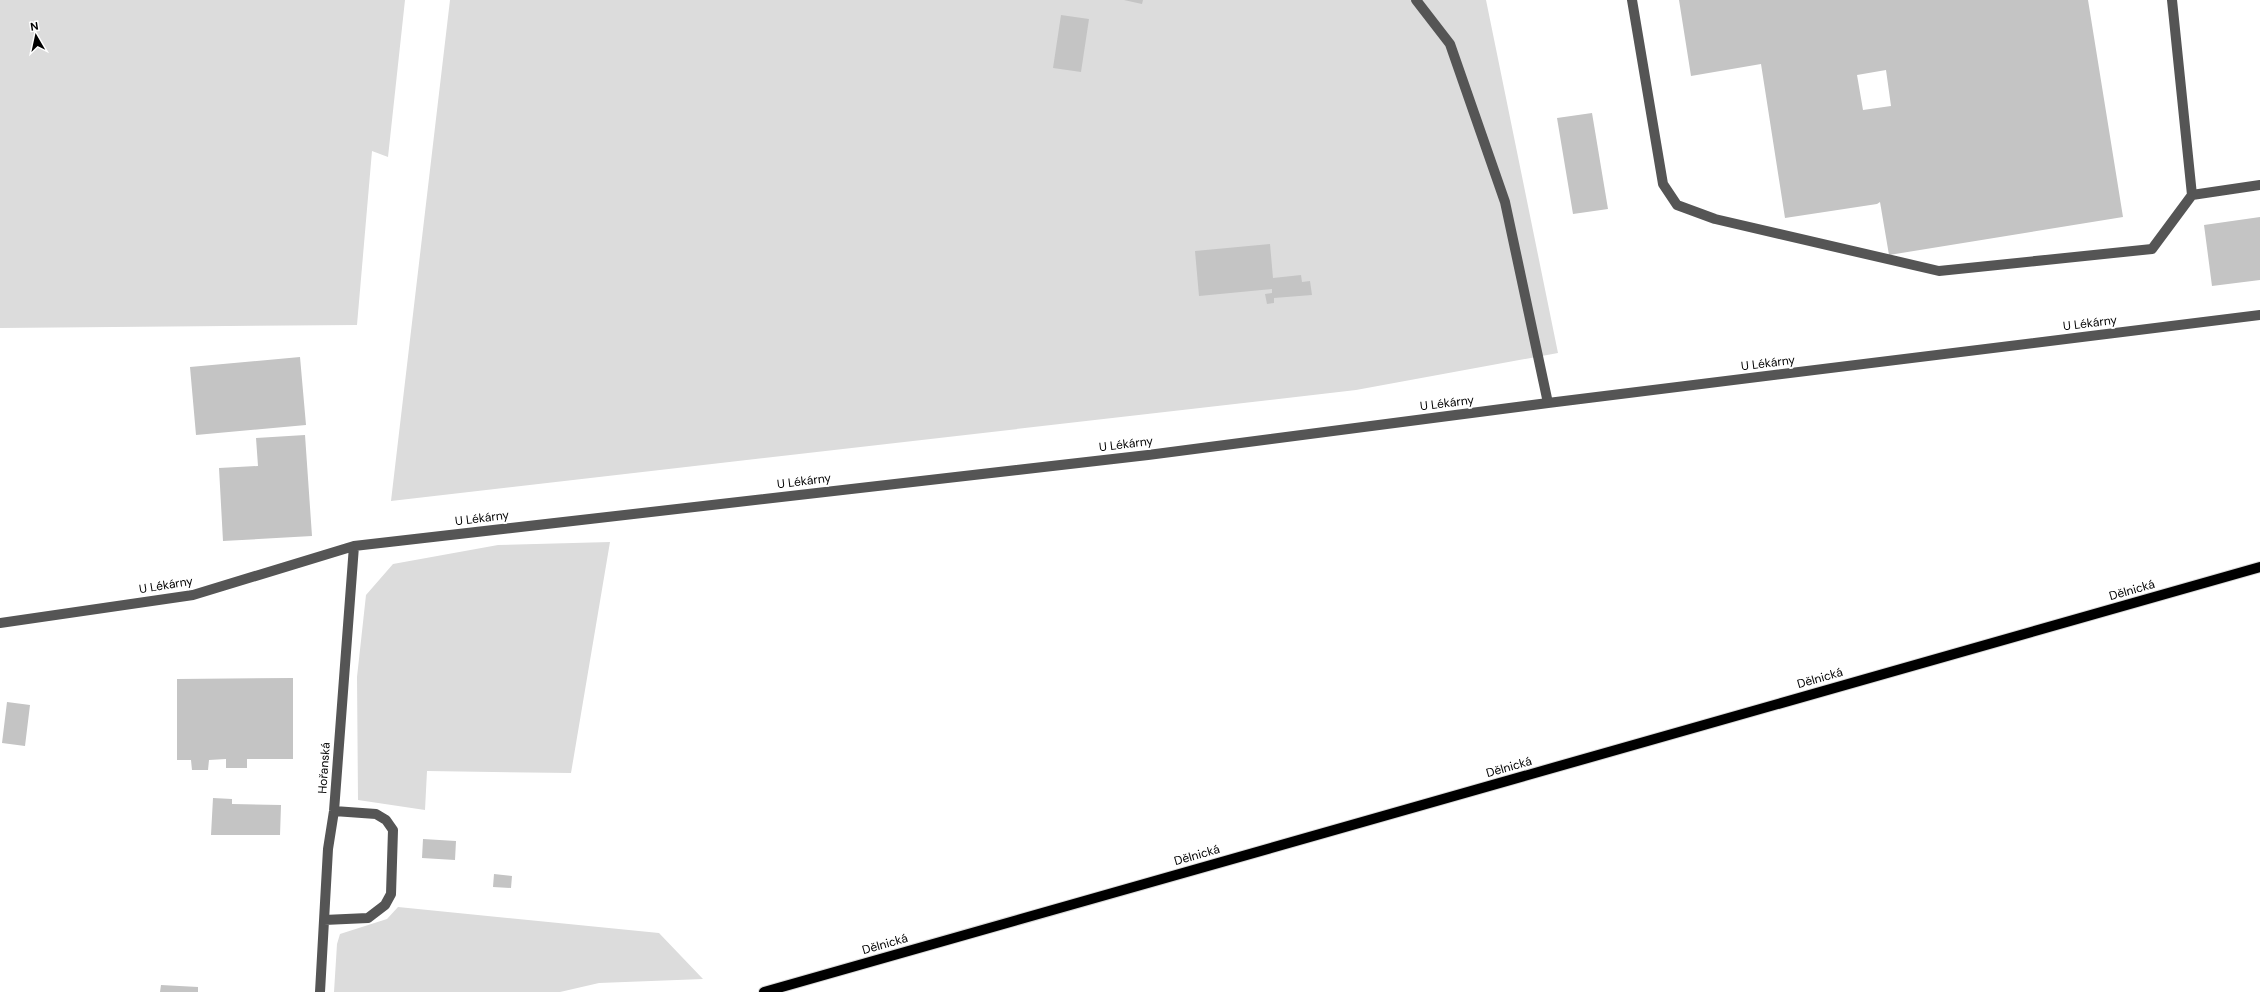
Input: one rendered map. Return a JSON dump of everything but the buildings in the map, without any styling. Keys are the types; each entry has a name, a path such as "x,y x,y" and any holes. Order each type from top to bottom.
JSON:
{"main road":[{"name":"Dělnická","path":"764,992 2260,567"}],"street":[{"path":"1416,0 1450,44 1505,202 1548,403"},
{"path":"1632,0 1663,184 1677,205 1715,219 1939,271 2152,249 2192,195 2172,0"},
{"path":"2192,195 2260,185"},
{"name":"U Lékárny","path":"0,623 193,595 354,546 1148,455 1548,403 2260,315"},
{"name":"Hořanská","path":"320,992 328,849 334,811 354,546"},
{"path":"324,920 368,918 385,905 391,894 393,830 386,820 376,814 334,811"}],"shaded area":[{"path":"0,0 405,0 388,157 372,151 357,325 0,328"},
{"path":"450,0 1486,0 1558,353 1356,390 391,501"},
{"path":"610,542 571,773 427,771 425,810 358,800 357,677 366,595 393,564 498,545"},
{"path":"398,907 659,933 703,979 599,983 560,992 334,992 337,944 340,934 387,919"}]}
